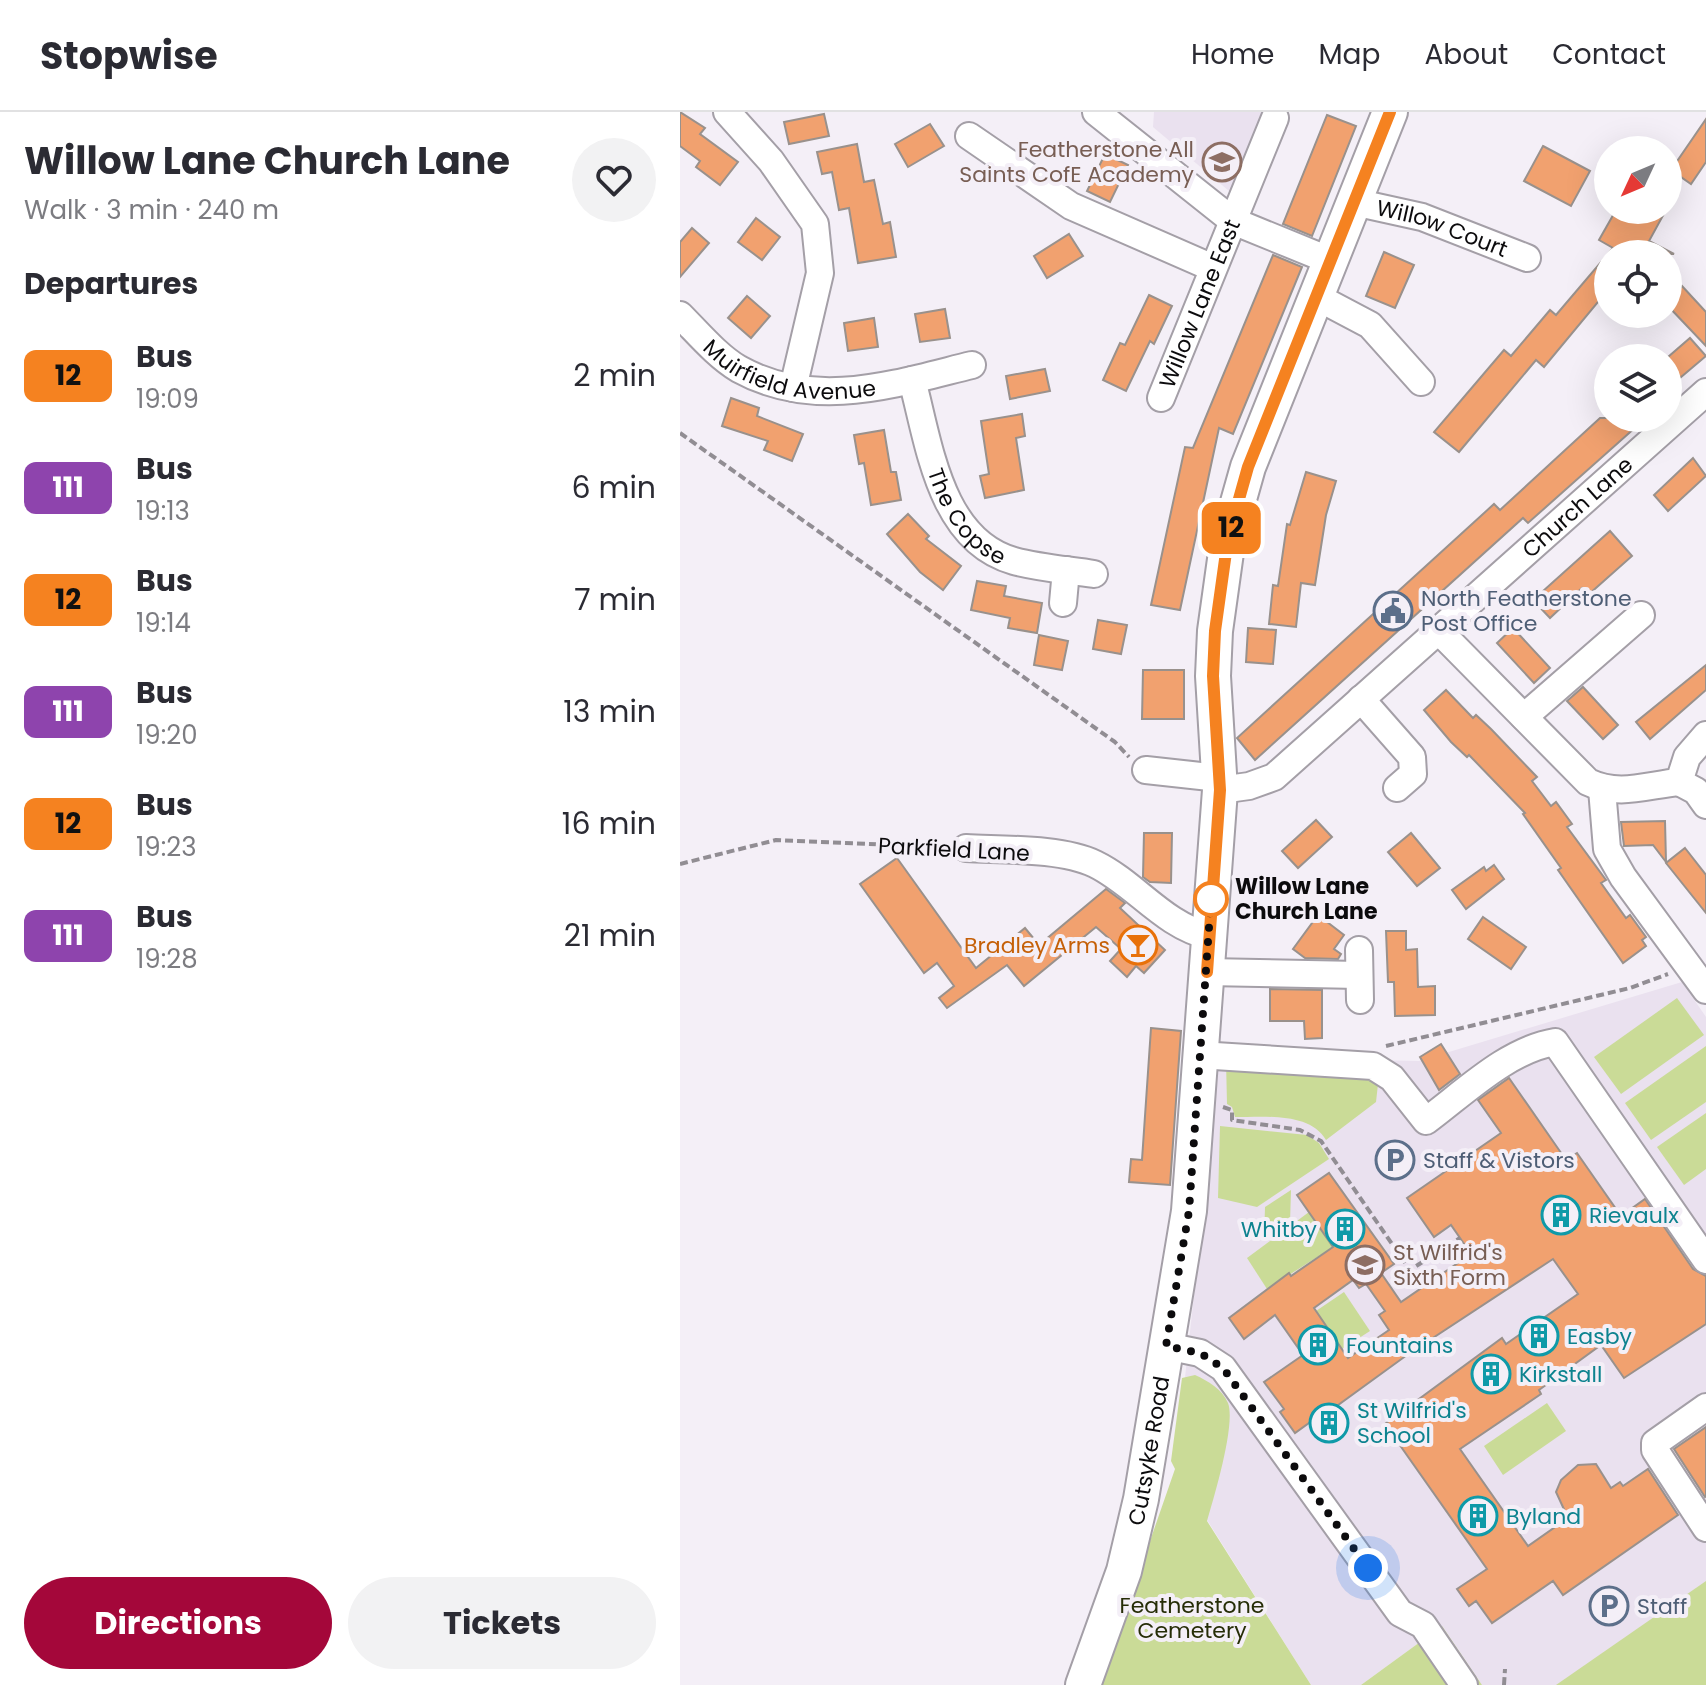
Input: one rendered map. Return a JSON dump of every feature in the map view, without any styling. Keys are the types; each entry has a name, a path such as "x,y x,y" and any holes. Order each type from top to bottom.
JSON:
{"main road":[{"name":"Cutsyke Road","path":"1083,1685 1124,1571 1141,1499 1189,1211 1220,784 1213,676 1216,616 1228,538 1248,467 1390,112"}],"street":[{"path":"727,112 771,161 815,224 820,273 793,388"},
{"path":"1096,112 1233,221 1275,118"},
{"path":"969,136 1071,206 1213,268"},
{"name":"Willow Court","path":"1354,202 1422,217 1527,258"},
{"name":"Willow Lane East","path":"1161,398 1233,221 1331,261"},
{"path":"1317,297 1370,325 1421,382"},
{"name":"Muirfield Avenue","path":"680,315 738,368 793,388 846,393 972,365"},
{"name":"The Copse","path":"912,380 939,481 962,526 1011,560 1094,574"},
{"name":"Church Lane","path":"1146,770 1220,784 1257,784 1274,777 1706,392"},
{"path":"1063,603 1066,570"},
{"path":"1524,717 1641,615"},
{"path":"1438,630 1588,782 1602,789 1622,791 1679,782 1696,791 1706,805"},
{"path":"1361,699 1412,757 1413,774 1397,788"},
{"path":"1679,782 1687,757 1706,735"},
{"path":"1602,789 1607,849 1623,877 1706,990"},
{"name":"Parkfield Lane","path":"966,848 1015,850 1094,863 1179,925 1209,936"},
{"path":"1207,972 1359,975"},
{"path":"1199,1055 1373,1066 1392,1078 1426,1121 1497,1068 1538,1045 1555,1042 1706,1260"},
{"path":"1166,1346 1200,1353 1223,1368 1400,1613 1423,1625 1464,1685"},
{"path":"1706,1407 1655,1443 1655,1450 1706,1528"}],"path":[{"path":"680,433 1115,742 1146,770"},
{"name":"Parkfield Lane","path":"680,864 776,840 966,848"},
{"path":"1375,1048 1630,988 1689,966"},
{"path":"1196,1105 1229,1108 1232,1120 1300,1130 1321,1141 1410,1270 1460,1238"},
{"path":"1504,1685 1505,1669"}],"shaded area":[{"name":"Featherstone All Saints CofE Academy","path":"1154,112 1270,112 1235,196 1153,127"},
{"path":"1682,982 1706,1017 1706,1685 1482,1685 1442,1626 1361,1685 1311,1685 1175,1469 1220,1057 1419,1061"}],"green space":[{"path":"1677,998 1704,1035 1621,1094 1594,1057"},
{"path":"1706,1046 1706,1102 1651,1140 1625,1103"},
{"path":"1226,1060 1379,1075 1376,1102 1326,1140 1319,1131 1298,1120 1235,1117 1232,1107 1227,1104"},
{"path":"1706,1113 1706,1169 1684,1185 1657,1147"},
{"path":"1220,1126 1307,1135 1319,1143 1329,1159 1257,1207 1218,1198"},
{"path":"1291,1190 1290,1223 1264,1241 1265,1207"},
{"path":"1309,1212 1333,1247 1267,1289 1247,1258"},
{"path":"1344,1292 1370,1331 1342,1349 1316,1311"},
{"name":"Featherstone Cemetery","path":"1195,1375 1222,1394 1230,1413 1223,1461 1207,1521 1311,1685 1100,1685 1175,1469 1171,1461 1182,1378"},
{"path":"1547,1403 1566,1431 1503,1475 1484,1446"},
{"path":"1706,1581 1706,1685 1556,1685"},
{"path":"1442,1626 1482,1685 1361,1685"}],"building":[{"path":"680,112 705,128 700,134 738,162 720,185 696,167 700,161 680,146"},
{"path":"824,114 829,136 789,144 784,122"},
{"path":"1327,115 1356,126 1312,236 1283,224"},
{"path":"1706,119 1706,162 1691,184 1682,178 1682,154"},
{"path":"930,124 944,146 908,167 895,144"},
{"path":"857,144 864,182 874,180 883,224 890,222 896,257 858,263 849,208 839,210 832,172 822,174 817,152"},
{"path":"1543,146 1590,171 1571,206 1524,181"},
{"path":"1105,154 1128,165 1110,202 1087,191"},
{"path":"756,218 780,237 762,260 738,242"},
{"path":"1608,224 1658,224 1650,240 1599,240"},
{"path":"692,228 709,243 680,277 680,242"},
{"path":"1069,234 1083,256 1047,278 1034,256"},
{"path":"1384,252 1414,265 1395,308 1366,296"},
{"path":"1273,255 1302,267 1233,434 1219,428 1180,610 1151,605 1185,447 1193,448"},
{"path":"1594,270 1594,307 1544,367 1536,360 1459,452 1434,432 1504,350 1511,356 1550,310 1556,315"},
{"path":"1682,286 1706,312 1706,346 1682,321"},
{"path":"1149,295 1172,306 1154,344 1150,341 1126,391 1103,380 1120,343 1125,345"},
{"path":"747,296 770,316 751,338 728,318"},
{"path":"945,309 950,338 920,342 915,314"},
{"path":"874,318 878,347 848,351 844,323"},
{"path":"1690,338 1706,356 1682,376 1682,345"},
{"path":"1045,369 1050,391 1010,399 1006,376"},
{"path":"731,398 759,408 757,416 803,434 792,461 764,450 768,441 722,426"},
{"path":"1022,414 1025,436 1016,438 1024,490 985,498 980,476 989,474 981,421"},
{"path":"1594,424 1594,432 1630,432 1528,523 1523,518 1255,760 1237,738 1494,504 1500,510"},
{"path":"884,430 891,472 896,472 901,500 871,505 864,463 859,464 854,435"},
{"path":"1693,458 1706,476 1668,511 1654,495"},
{"path":"1306,472 1336,481 1326,515 1315,585 1301,583 1296,627 1269,624 1273,585 1278,586 1287,524 1290,525"},
{"path":"908,514 929,536 926,539 961,566 943,590 920,572 887,534"},
{"path":"1610,531 1632,556 1588,595 1582,588 1550,618 1533,600"},
{"path":"977,581 1006,586 1004,596 1042,603 1037,633 1008,628 1010,618 971,610"},
{"path":"1098,620 1127,625 1121,654 1093,649"},
{"path":"1248,628 1276,630 1273,664 1246,662"},
{"path":"1513,628 1550,668 1534,683 1497,643"},
{"path":"1039,635 1068,641 1062,670 1034,665"},
{"path":"1706,665 1706,690 1650,739 1636,722"},
{"path":"1143,670 1184,670 1184,719 1142,719"},
{"path":"1583,687 1618,725 1603,739 1567,701"},
{"path":"1446,690 1473,718 1476,715 1491,729 1537,777 1532,781 1551,806 1556,802 1572,824 1567,827 1606,880 1601,883 1626,918 1630,915 1646,937 1642,940 1646,946 1623,963 1558,870 1561,868 1525,813 1469,755 1467,757 1451,742 1424,710"},
{"path":"1316,820 1332,837 1298,868 1282,851"},
{"path":"1665,821 1666,862 1653,845 1624,846 1621,822"},
{"path":"1144,833 1172,833 1171,883 1150,882 1143,877"},
{"path":"1411,833 1440,868 1417,886 1388,852"},
{"path":"1685,848 1706,875 1706,913 1666,863"},
{"path":"897,858 976,968 1025,928 1039,945 1106,889 1125,903 1120,908 1165,950 1144,973 1136,966 1127,977 1110,961 1121,949 1096,927 1024,986 1007,965 947,1008 939,998 954,986 937,963 924,973 860,884"},
{"path":"1494,865 1504,879 1466,909 1452,890 1484,867 1486,871"},
{"path":"1318,915 1344,935 1334,949 1341,954 1338,959 1305,958 1293,949"},
{"path":"1483,917 1526,947 1511,969 1468,939"},
{"path":"1386,931 1406,931 1406,950 1417,949 1418,987 1435,986 1435,1015 1395,1016 1394,982 1388,982"},
{"path":"1270,989 1322,990 1322,1038 1305,1039 1304,1021 1270,1021"},
{"path":"1151,1028 1181,1031 1170,1185 1129,1182 1131,1159 1142,1160"},
{"path":"1441,1044 1460,1074 1439,1090 1420,1057"},
{"path":"1509,1078 1566,1160 1577,1153 1621,1216 1645,1199 1693,1269 1706,1276 1706,1324 1624,1378 1601,1345 1539,1390 1541,1394 1460,1449 1528,1546 1568,1518 1556,1492 1561,1480 1578,1465 1596,1464 1611,1488 1620,1482 1623,1486 1648,1469 1678,1515 1563,1595 1553,1581 1492,1623 1476,1601 1469,1606 1457,1589 1487,1569 1385,1424 1502,1338 1506,1344 1578,1294 1553,1259 1407,1355 1330,1411 1342,1426 1329,1435 1316,1418 1295,1433 1280,1412 1284,1409 1264,1382 1303,1355 1275,1315 1244,1339 1229,1318 1289,1273 1291,1276 1333,1247 1297,1195 1329,1173 1394,1264 1381,1273 1401,1302 1471,1254 1451,1225 1434,1237 1407,1198 1501,1133 1478,1100","holes":["1353,1280 1359,1288 1366,1284 1385,1311 1379,1315 1389,1330 1348,1358 1314,1308"]},
{"path":"1706,1427 1706,1496 1705,1497 1674,1449"}],"bus line":[{"name":"12","path":"1207,972 1220,790 1213,676 1215,631 1228,538 1248,467 1390,112"}],"place":[{"name":"Featherstone All Saints CofE Academy","path":"1222,162"},
{"name":"North Featherstone Post Office","path":"1393,611"},
{"name":"Willow Lane Church Lane","path":"1211,899"},
{"name":"Bradley Arms","path":"1138,945"},
{"name":"Staff & Vistors","path":"1395,1160"},
{"name":"Rievaulx","path":"1561,1215"},
{"name":"Whitby","path":"1345,1229"},
{"name":"St Wilfrid's Sixth Form","path":"1365,1265"},
{"name":"Easby","path":"1539,1336"},
{"name":"Fountains","path":"1318,1345"},
{"name":"Kirkstall","path":"1491,1374"},
{"name":"St Wilfrid's School","path":"1329,1423"},
{"name":"Byland","path":"1478,1516"},
{"name":"Staff","path":"1609,1606"}],"route":[{"path":"1211,899 1189,1211 1166,1346 1200,1353 1223,1368 1368,1568"}]}
